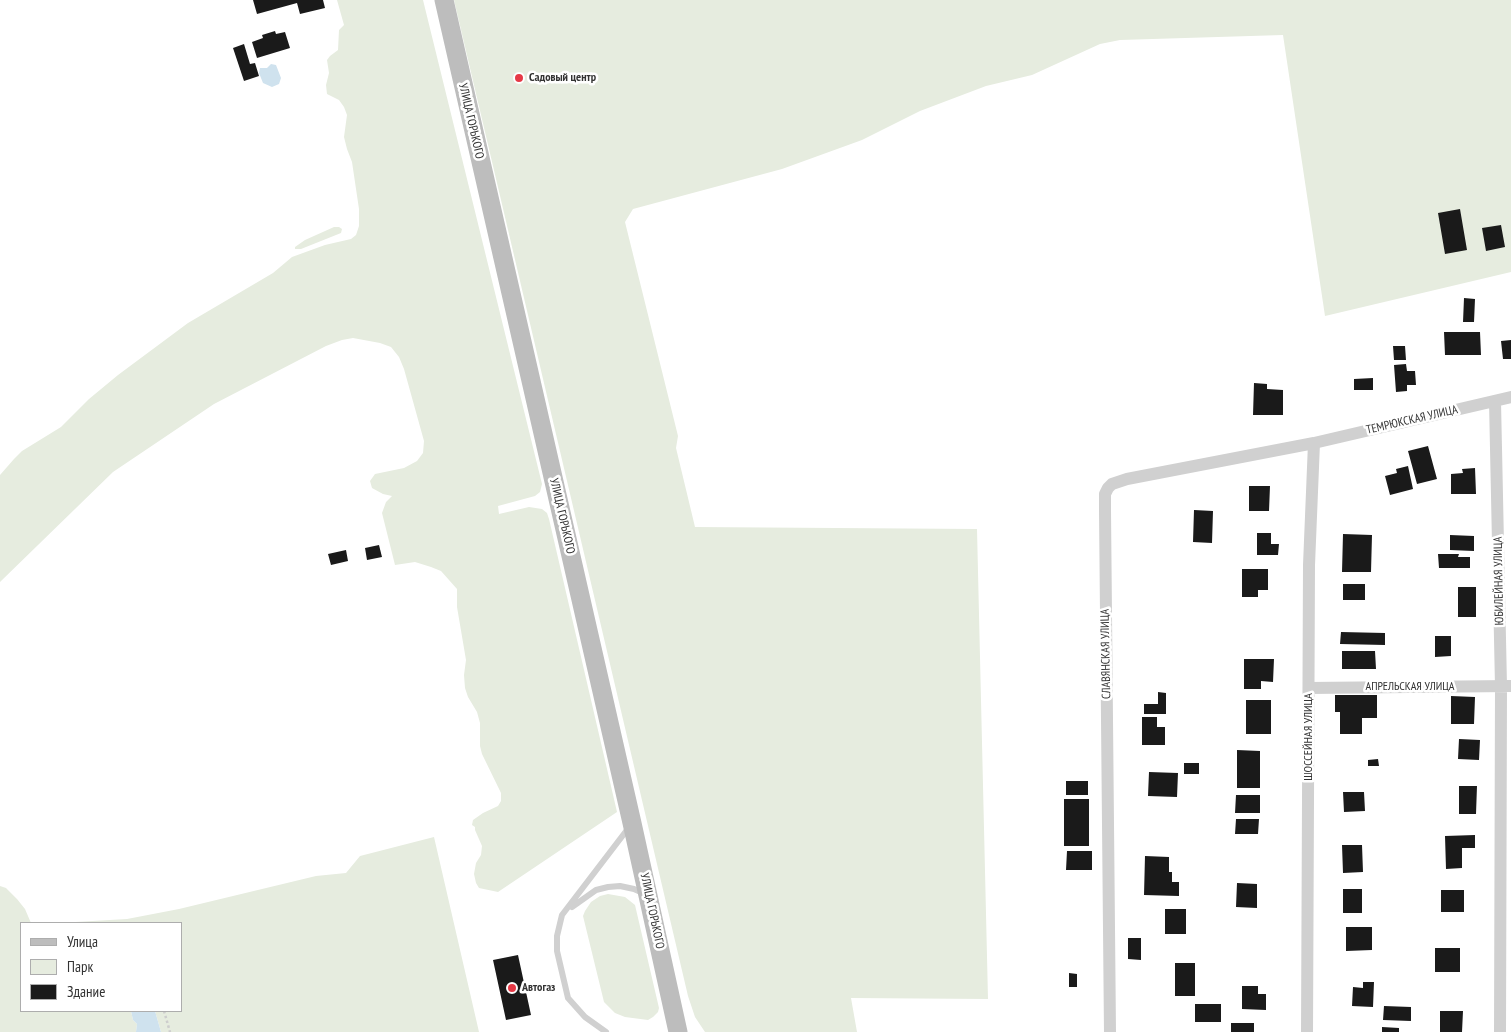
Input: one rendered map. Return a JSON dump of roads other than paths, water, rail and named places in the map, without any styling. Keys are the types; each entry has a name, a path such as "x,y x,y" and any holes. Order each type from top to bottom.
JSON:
{"main road":[{"name":"УЛИЦА ГОРЬКОГО","path":"444,0 678,1032"}],"street":[{"name":"ТЕМРЮКСКАЯ УЛИЦА","path":"1314,443 1511,397"},
{"name":"ЮБИЛЕЙНАЯ УЛИЦА","path":"1495,400 1506,686 1500,1032"},
{"name":"ШОССЕЙНАЯ УЛИЦА","path":"1307,1032 1309,565 1314,443"},
{"name":"СЛАВЯНСКАЯ УЛИЦА","path":"1110,1032 1105,494 1112,484 1127,479 1314,443"},
{"name":"АПРЕЛЬСКАЯ УЛИЦА","path":"1309,688 1506,686"},
{"path":"673,1008 689,1032"}],"lane":[{"path":"606,1032 585,1017 568,998 556,951 557,936 562,915 632,823"},
{"path":"562,915 582,898 596,890 608,887 620,886 648,895"}],"water":[{"path":"271,64 276,65 281,78 279,84 272,87 263,83 259,73 260,68 267,68"},
{"path":"131,1012 155,1012 161,1032 136,1032 137,1024 133,1020"}],"place":[{"name":"Садовый центр","path":"519,78"},
{"name":"Автогаз","path":"512,988"}]}
